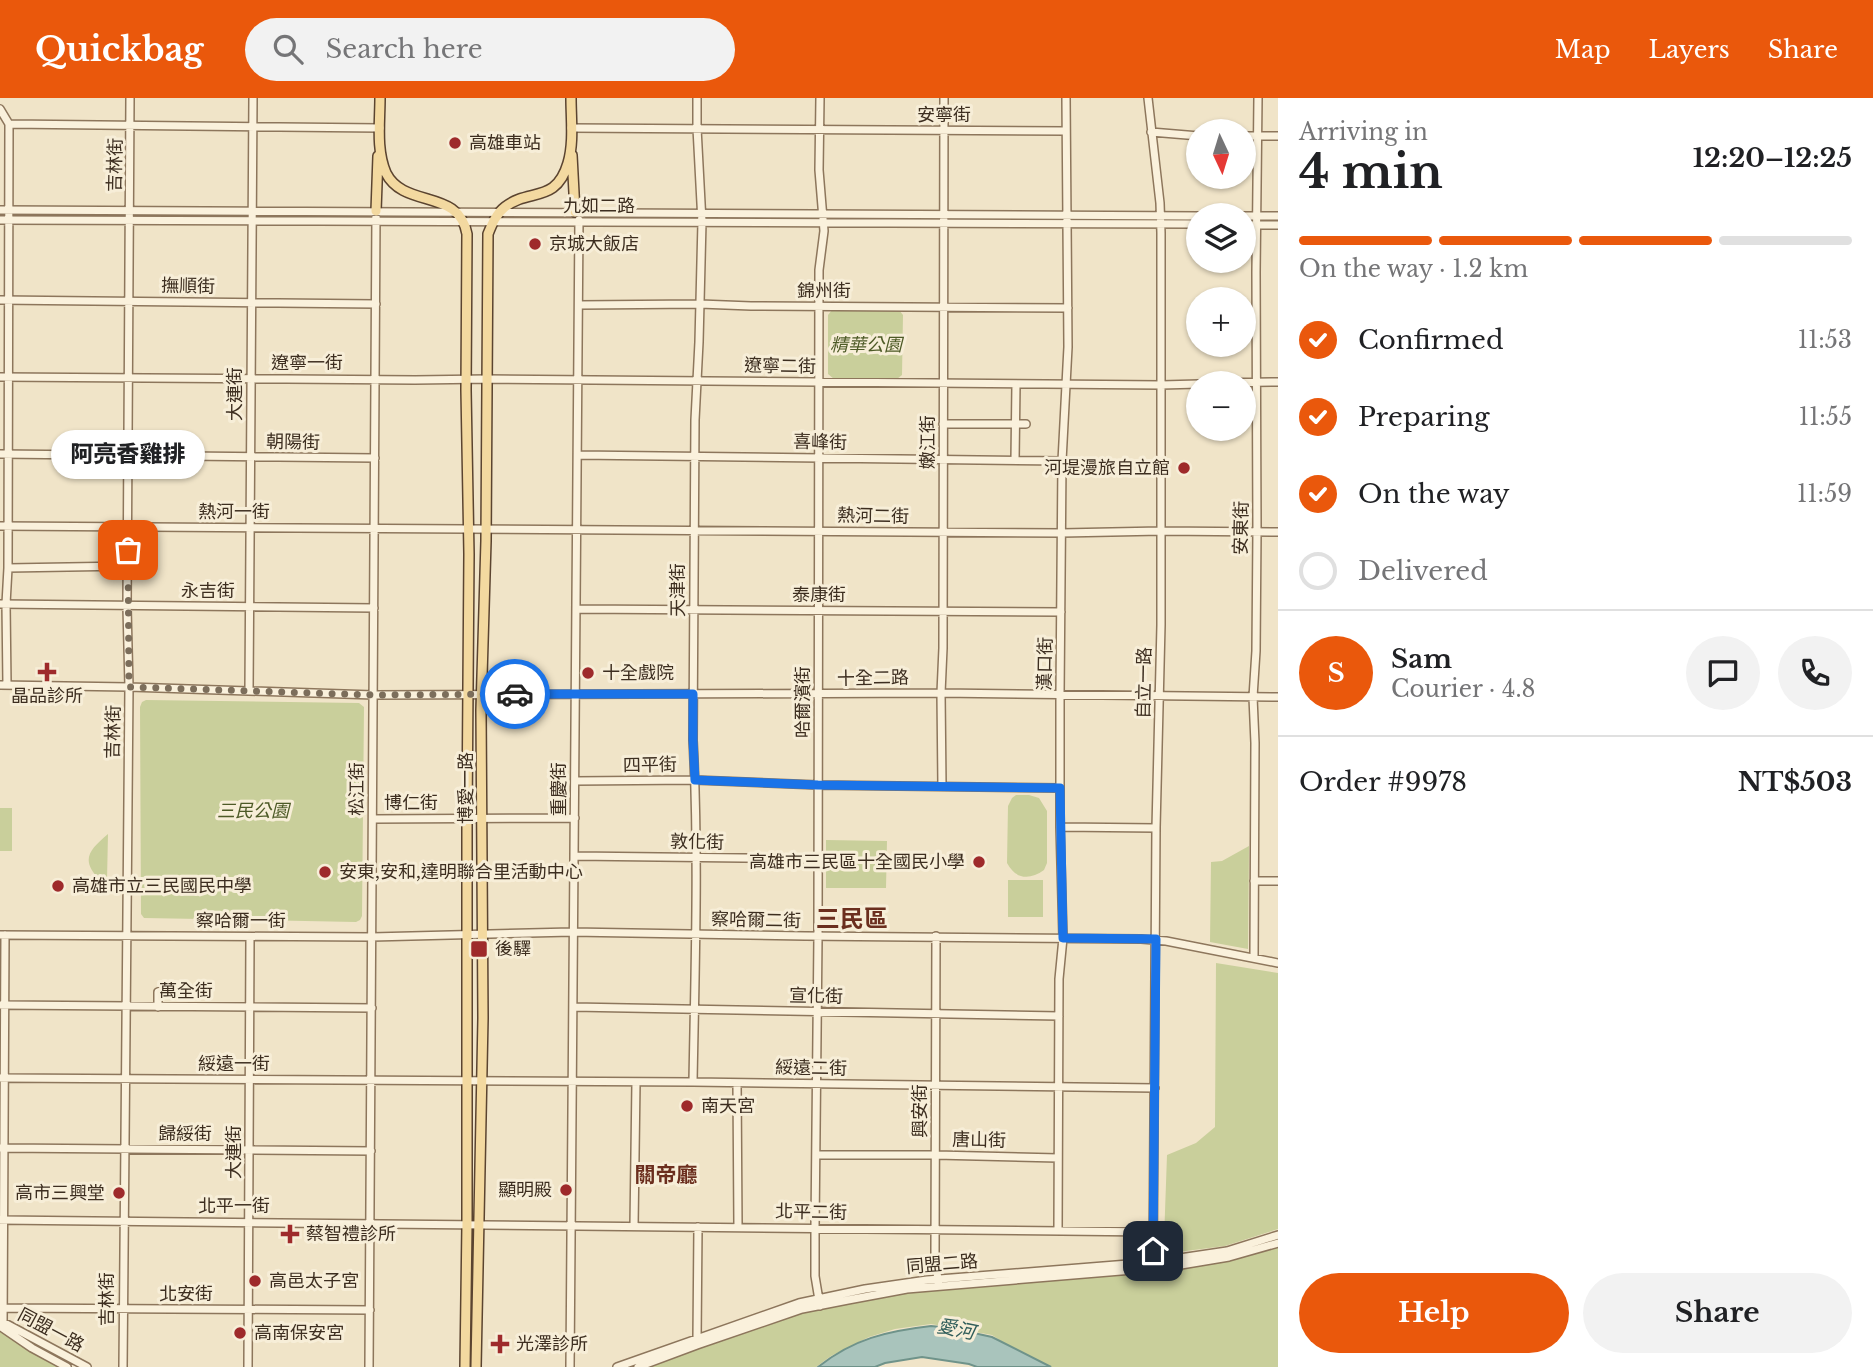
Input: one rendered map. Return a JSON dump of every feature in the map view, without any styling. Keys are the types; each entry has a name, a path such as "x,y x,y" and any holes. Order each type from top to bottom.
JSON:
{"main road":[{"path":"380,98 381,158 386,171 397,186 407,193 435,200 461,217"},
{"path":"571,98 571,145 577,217"},
{"path":"376,216 380,144"},
{"path":"499,212 512,202 538,195 554,187 565,172 571,145"},
{"name":"博愛一路","path":"476,1367 482,1081 481,818 488,238 499,212"},
{"name":"博愛一路","path":"461,217 467,239 469,694 465,1367"}],"street":[{"name":"吉林街","path":"122,1367 129,687 127,607 130,98"},
{"name":"大連街","path":"249,691 253,98"},
{"name":"天津街","path":"693,1082 694,530 702,218 697,98"},
{"name":"哈爾濱街","path":"820,98 820,170 824,223 819,270 815,1228 815,1276 820,1302"},
{"name":"嫩江街","path":"942,786 944,98"},
{"name":"漢口街","path":"1058,1231 1059,979 1063,938 1060,827 1062,461 1068,308 1066,98"},
{"name":"自立一路","path":"1147,98 1161,220 1160,696 1156,828 1153,1266"},
{"name":"安東街","path":"1254,958 1253,697 1256,652 1258,99"},
{"path":"0,109 9,124 4,210 4,526 8,568 3,604 4,685"},
{"path":"9,124 380,128"},
{"name":"安寧街","path":"571,128 1066,131"},
{"path":"1151,132 1186,135"},
{"path":"1258,136 1278,136"},
{"name":"九如二路","path":"4,210 461,217 493,221 577,217 824,223 944,219"},
{"name":"九如二路","path":"461,217 499,212 577,217"},
{"name":"九如二路","path":"702,218 824,214 944,219 1161,220 1186,217"},
{"name":"九如二路","path":"4,220 252,215"},
{"name":"松江街","path":"369,1367 376,216"},
{"path":"1257,221 1278,216"},
{"name":"重慶街","path":"570,1367 579,380 577,217"},
{"name":"九如二路","path":"1161,220 1186,223"},
{"path":"1257,221 1278,225"},
{"name":"撫順街","path":"4,300 376,304"},
{"name":"錦州街","path":"579,304 1068,308"},
{"name":"遼寧一街","path":"4,377 487,379"},
{"name":"遼寧二街","path":"487,379 1186,384"},
{"path":"1258,382 1278,382"},
{"path":"1015,460 1016,384"},
{"path":"943,424 1026,424"},
{"name":"朝陽街","path":"4,454 375,458"},
{"name":"喜峰街","path":"578,455 1062,461"},
{"name":"熱河一街","path":"4,526 468,529"},
{"name":"熱河二街","path":"468,529 1062,534 1278,532"},
{"path":"8,568 128,566"},
{"name":"永吉街","path":"3,604 374,608"},
{"name":"泰康街","path":"577,610 1061,612"},
{"name":"十全二路","path":"4,685 374,695 941,693 1278,697"},
{"name":"四平街","path":"575,782 695,780 818,785 1060,788"},
{"name":"博仁街","path":"373,819 575,818"},
{"path":"1060,827 1156,828"},
{"name":"敦化街","path":"575,856 818,859"},
{"path":"1254,881 1278,881"},
{"name":"察哈爾一街","path":"2,935 372,937 482,933"},
{"name":"察哈爾二街","path":"482,933 1156,939 1278,962"},
{"path":"1,1324 2,935"},
{"name":"興安街","path":"936,936 935,1252 938,1283"},
{"name":"大連街","path":"248,1367 250,937"},
{"path":"158,1007 158,992 169,989 206,991"},
{"name":"萬全街","path":"2,1005 372,1008"},
{"name":"宣化街","path":"573,1007 1059,1016"},
{"name":"綏遠一街","path":"2,1078 467,1080"},
{"name":"綏遠二街","path":"467,1080 1155,1088"},
{"path":"634,1226 636,1082"},
{"path":"737,1083 738,1227"},
{"name":"歸綏街","path":"2,1148 371,1151"},
{"name":"唐山街","path":"816,1155 1058,1158"},
{"name":"北平一街","path":"2,1220 467,1224"},
{"name":"北平二街","path":"467,1224 1153,1232"},
{"path":"697,1341 698,1227"},
{"name":"同盟二路","path":"1153,1266 1227,1251 1278,1235"},
{"name":"同盟二路","path":"617,1367 802,1310 820,1302 906,1282 938,1283 1153,1266 1229,1257 1278,1242"},
{"name":"北安街","path":"3,1308 370,1310"},
{"name":"同盟一路","path":"1,1324 32,1348 67,1367"},
{"name":"同盟一路","path":"1,1324 87,1367"},
{"name":"同盟二路","path":"638,1367 697,1341"}],"green space":[{"name":"精華公園","path":"832,310 899,310 903,315 902,375 897,379 834,379 828,374 828,315"},
{"name":"三民公園","path":"146,700 359,703 364,707 360,920 144,918 141,914 140,707"},
{"path":"1016,795 1039,798 1047,811 1047,863 1044,870 1029,877 1015,873 1007,863 1008,806"},
{"path":"0,808 12,808 12,851 0,851"},
{"path":"108,834 107,880 100,880 90,867 89,856"},
{"path":"826,840 887,841 886,888 826,888"},
{"path":"1249,846 1248,949 1210,942 1211,862 1222,861"},
{"path":"1008,880 1043,880 1043,917 1008,917"},
{"path":"1216,963 1278,973 1278,1229 1225,1246 1178,1252 1164,1240 1167,1155 1196,1143 1215,1127"},
{"path":"1278,1243 1278,1367 1051,1367 992,1335 931,1324 895,1329 869,1337 831,1356 816,1367 638,1367 788,1314 938,1286 1146,1270"},
{"path":"0,1331 59,1366 62,1367 0,1367"}],"water":[{"name":"愛河","path":"931,1326 992,1337 1051,1367 977,1367 922,1357 875,1367 818,1367 844,1349 871,1338"}],"way so far":[{"path":"128,550 129,687 374,695 515,694"}],"place":[{"name":"高雄車站","path":"455,143"},
{"name":"京城大飯店","path":"535,244"},
{"name":"河堤漫旅自立館","path":"1184,468"},
{"name":"阿亮香雞排","path":"128,550"},
{"name":"晶品診所","path":"47,672"},
{"name":"十全戲院","path":"588,673"},
{"name":"高雄市三民區十全國民小學","path":"979,862"},
{"name":"安東,安和,達明聯合里活動中心","path":"325,872"},
{"name":"高雄市立三民國民中學","path":"58,886"},
{"name":"後驛","path":"479,949"},
{"name":"南天宮","path":"687,1106"},
{"name":"顯明殿","path":"566,1190"},
{"name":"高市三興堂","path":"119,1193"},
{"name":"蔡智禮診所","path":"290,1234"},
{"name":"高邑太子宮","path":"255,1281"},
{"name":"高南保安宮","path":"240,1333"},
{"name":"光澤診所","path":"500,1344"}],"district":[{"name":"三民區","path":"852,918"},
{"name":"關帝廳","path":"666,1175"}],"route":[{"path":"515,694 693,694 695,780 818,785 1060,788 1063,938 1156,939 1153,1251"}]}
